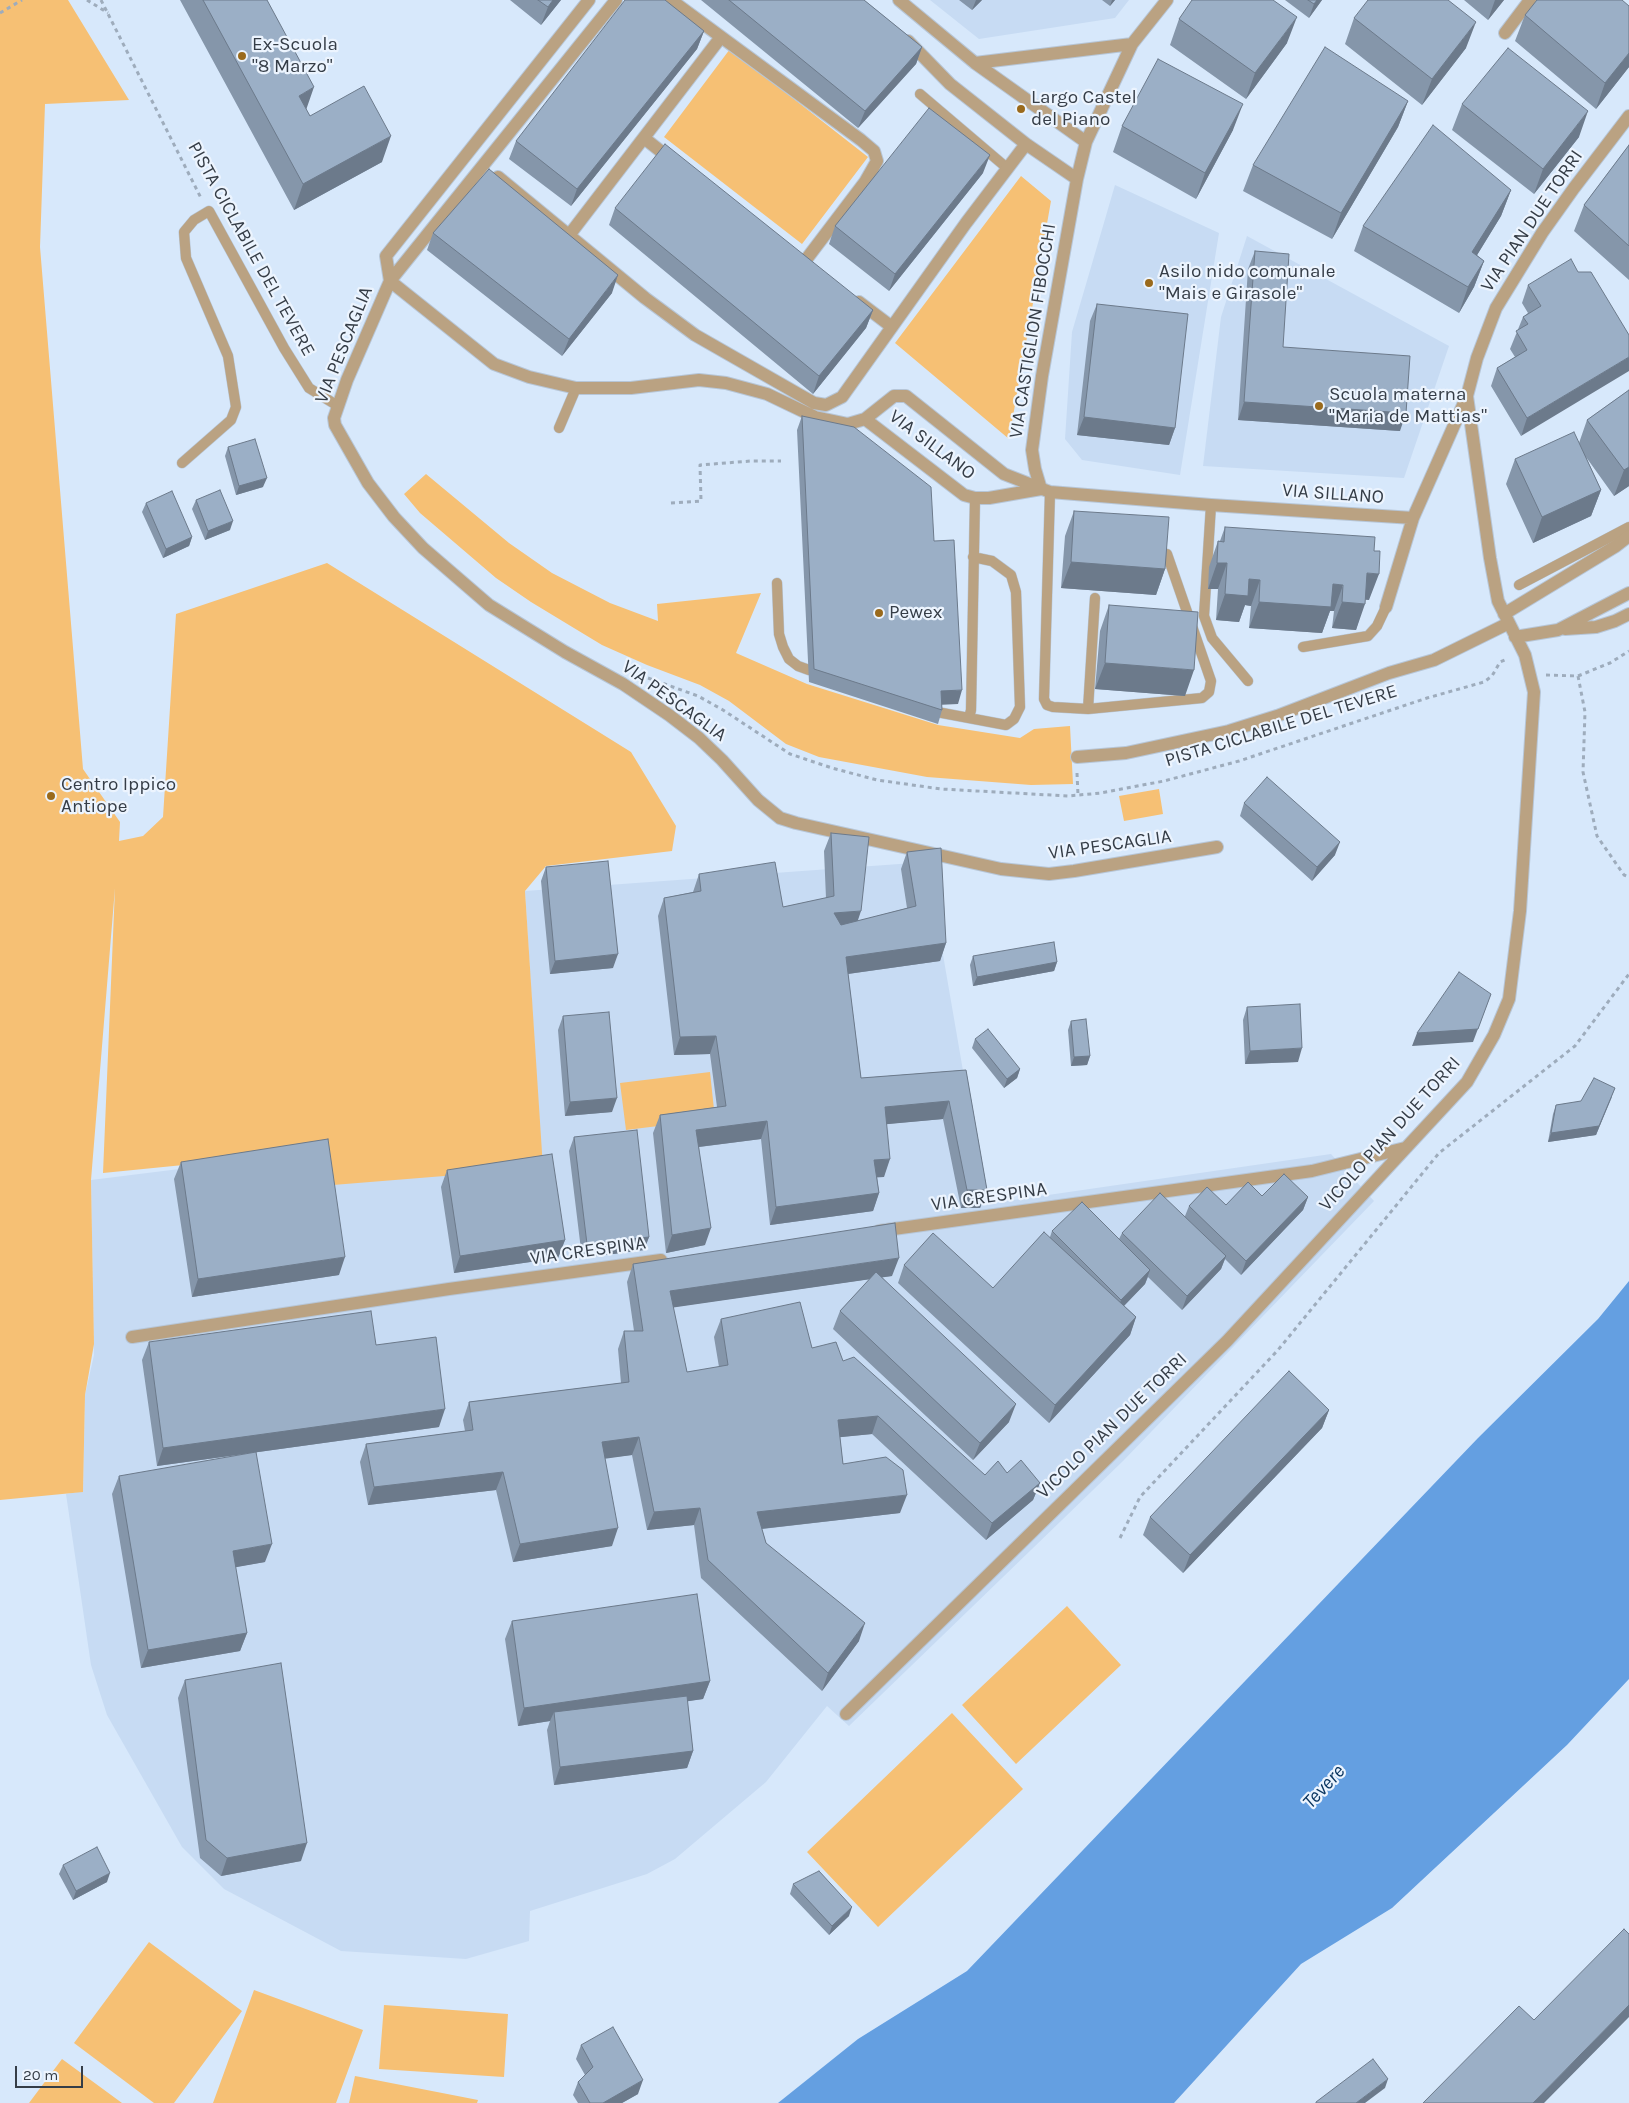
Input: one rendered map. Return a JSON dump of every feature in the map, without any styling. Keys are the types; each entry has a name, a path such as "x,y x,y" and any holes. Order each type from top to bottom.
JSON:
{"street":[{"name":"VIA PESCAGLIA","path":"390,281 386,256 590,0"},
{"name":"VIA PESCAGLIA","path":"616,0 390,281 347,380 334,418 335,425 368,483 394,517 423,548 489,605 565,652 623,684 699,738 732,770 762,804 780,818 796,824 1001,869 1041,873 1074,871 1217,847"},
{"path":"671,0 874,151 878,161 865,182 805,261"},
{"path":"899,0 975,63 1086,142"},
{"path":"898,32 950,84 1026,144 1077,179 1086,142 1132,44 1167,0"},
{"path":"1505,33 1530,0"},
{"path":"570,234 721,37"},
{"path":"975,63 1132,44"},
{"name":"VIA PIAN DUE TORRI","path":"1386,607 1413,518 1467,396 1484,339 1504,294 1532,248 1574,188 1629,116"},
{"path":"644,138 682,168"},
{"path":"498,177 570,234 645,298 695,335 814,404 826,405 842,397 1006,168 1026,144"},
{"name":"VIA CASTIGLION FIBOCCHI","path":"1046,490 1034,469 1032,450 1042,376 1077,179"},
{"path":"390,281 494,364 529,377 576,388 631,388 699,380 726,383 767,394 815,417 848,424 865,419"},
{"path":"852,297 892,327"},
{"name":"VIA SILLANO","path":"1046,490 1004,474 906,396 894,396 865,419 964,495 975,498 1046,490 1211,505 1413,518"},
{"name":"VICOLO PIAN DUE TORRI","path":"846,1714 1227,1341 1466,1082 1494,1035 1509,999 1520,911 1534,692 1525,654 1498,601 1467,396"},
{"path":"1077,756 1126,753 1229,731 1277,716 1389,673 1434,660 1506,618 1629,536"},
{"path":"1558,630 1629,593"},
{"path":"1515,637 1558,630 1596,627 1629,614"},
{"name":"VIA CRESPINA","path":"864,1233 1312,1171 1404,1148"},
{"name":"VIA CRESPINA","path":"132,1337 449,1289 676,1258"}],"lane":[{"path":"920,94 1006,168"},
{"name":"PISTA CICLABILE DEL TEVERE","path":"209,212 284,348 309,388 338,406"},
{"path":"182,463 230,420 236,407 228,356 186,258 184,232 194,220 209,212"},
{"path":"560,428 576,388"},
{"path":"1046,490 1044,699 1047,705 1088,709 1202,698 1209,692 1211,681 1167,554"},
{"path":"969,718 971,710 975,498"},
{"path":"1211,505 1204,616 1212,638 1248,680"},
{"path":"1519,585 1629,527"},
{"path":"937,712 1006,725 1014,719 1020,707 1016,592 1011,575 992,561 973,557"},
{"path":"776,583 780,634 784,647 789,659 798,666 809,670"},
{"path":"1088,709 1095,598"},
{"path":"1303,648 1368,636 1377,626 1386,607"}],"path":[{"path":"0,12 21,0"},
{"path":"87,0 108,13"},
{"name":"PISTA CICLABILE DEL TEVERE","path":"101,0 209,212"},
{"path":"671,503 701,501 700,465 781,461"},
{"path":"1531,677 1550,674 1578,676 1610,663 1629,651"},
{"name":"PISTA CICLABILE DEL TEVERE","path":"642,676 698,696 790,754 832,768 877,780 941,789 1068,796 1101,793 1164,781 1239,761 1427,698 1484,682 1492,676 1500,662 1525,654"},
{"path":"1578,676 1585,712 1583,772 1597,836 1624,875 1629,877"},
{"path":"1120,1538 1140,1497 1278,1350 1439,1153 1575,1046 1629,974"}],"shaded area":[{"path":"0,0 68,0 129,100 45,104 40,247 83,769 120,822 119,841 143,836 163,817 176,614 327,563 631,752 676,826 672,851 546,866 525,891 543,1168 333,1185 324,1151 103,1173 115,888 91,1180 94,1344 85,1395 83,1492 0,1500"},
{"path":"930,0 1129,0 1115,18 979,39"},
{"path":"730,49 868,157 802,244 664,137"},
{"path":"1021,176 1051,201 1009,439 895,343"},
{"name":"Asilo nido comunale \"Mais e Girasole\"","path":"1115,185 1219,233 1180,475 1082,460 1065,439 1072,332"},
{"name":"Scuola materna \"Maria de Mattias\"","path":"1247,236 1449,346 1404,478 1203,466 1221,317"},
{"path":"426,474 509,543 552,573 610,603 658,621 657,604 761,593 736,653 807,684 938,725 1020,738 1034,729 1070,726 1073,784 1031,785 927,777 819,757 786,744 729,701 700,685 647,665 602,645 531,602 496,578 420,513 404,494"},
{"path":"1159,789 1163,814 1124,821 1119,796"},
{"path":"927,862 986,1204 1331,1154 1374,1201 1123,1461 849,1726 827,1706 766,1782 675,1859 647,1874 530,1911 529,1941 466,1959 341,1951 224,1889 182,1847 107,1715 91,1665 66,1494 83,1491 85,1395 94,1355 91,1180 324,1151 542,1168 525,891"},
{"path":"710,1072 715,1119 626,1130 620,1083"},
{"path":"1067,1606 1121,1665 1016,1764 962,1705"},
{"path":"952,1713 1023,1789 878,1927 807,1852"},
{"path":"149,1942 242,2011 174,2103 154,2103 74,2043"},
{"path":"254,1990 363,2030 336,2103 213,2103"},
{"path":"384,2005 508,2014 504,2077 379,2069"},
{"path":"62,2059 122,2103 29,2103"},
{"path":"355,2076 478,2100 477,2103 349,2103"}],"water":[{"name":"Tevere","path":"1629,1281 1629,1679 1567,1745 1392,1908 1301,1964 1174,2103 778,2103 858,2039 967,1971 1478,1438 1598,1319"}],"building":[{"path":"203,0 267,0 314,87 299,96 310,116 364,86 391,136 303,184"},
{"path":"538,0 553,0 548,7"},
{"path":"625,0 665,0 704,31 577,189 516,141"},
{"path":"729,0 864,0 922,47 865,111"},
{"path":"1192,0 1273,0 1297,17 1255,73 1179,19"},
{"path":"1308,0 1317,0 1314,4"},
{"path":"1368,0 1448,0 1476,22 1432,79 1354,18"},
{"path":"1537,0 1622,0 1629,6 1629,53 1605,83 1525,15"},
{"path":"1325,47 1408,101 1341,213 1253,165"},
{"path":"1508,48 1588,111 1543,169 1462,104"},
{"path":"1158,59 1243,104 1205,173 1122,126"},
{"path":"929,108 990,155 895,274 835,226"},
{"path":"1433,125 1511,190 1472,252 1484,261 1468,287 1363,226"},
{"path":"665,144 873,310 819,376 615,208"},
{"path":"1629,145 1629,246 1584,205"},
{"path":"489,169 618,275 569,339 433,233"},
{"path":"1255,251 1289,254 1283,347 1410,356 1406,413 1244,402"},
{"path":"1571,259 1578,272 1591,272 1629,335 1629,357 1527,418 1497,368 1527,350 1516,331 1528,324 1523,317 1541,306 1528,285"},
{"path":"1097,304 1188,314 1175,428 1084,417"},
{"path":"1629,390 1629,467 1624,470 1587,420"},
{"name":"Pewex","path":"802,416 854,427 931,487 934,541 954,540 962,690 941,691 942,710 814,669"},
{"path":"1574,432 1601,490 1542,517 1515,459"},
{"path":"255,439 267,478 239,486 228,447"},
{"path":"220,490 233,521 208,531 196,500"},
{"path":"172,491 192,537 166,549 146,503"},
{"path":"1074,511 1169,517 1165,569 1071,562"},
{"path":"1225,527 1375,537 1374,551 1380,551 1379,574 1367,573 1365,604 1342,602 1343,585 1333,584 1331,607 1259,602 1260,580 1249,579 1248,596 1225,594 1227,563 1217,563 1218,541 1224,542"},
{"path":"1109,605 1198,612 1194,670 1105,663"},
{"path":"1267,777 1340,842 1317,867 1244,803"},
{"path":"831,833 869,837 861,911 834,913 841,925 916,906 907,852 941,848 946,943 846,957 861,1078 966,1070 987,1190 967,1190 949,1101 885,1107 890,1159 874,1160 879,1193 776,1207 767,1121 696,1130 711,1228 672,1235 660,1115 726,1106 716,1036 680,1037 664,898 701,891 699,874 775,862 783,907 834,896"},
{"path":"608,861 618,954 555,961 546,867"},
{"path":"1054,942 1057,962 977,977 973,956"},
{"path":"1459,972 1491,994 1478,1029 1417,1033"},
{"path":"1300,1004 1302,1048 1250,1051 1247,1007"},
{"path":"609,1012 617,1098 570,1102 563,1016"},
{"path":"1086,1019 1090,1056 1074,1057 1071,1021"},
{"path":"988,1029 1020,1069 1007,1079 975,1039"},
{"path":"1594,1078 1615,1088 1599,1126 1551,1133 1556,1105 1581,1101"},
{"path":"637,1130 649,1237 587,1244 574,1137"},
{"path":"328,1139 345,1257 198,1279 181,1162"},
{"path":"552,1154 565,1240 460,1256 447,1170"},
{"path":"1284,1174 1308,1197 1246,1261 1189,1206 1207,1187 1226,1205 1248,1182 1262,1196"},
{"path":"1160,1193 1226,1256 1187,1296 1122,1233"},
{"path":"1082,1202 1150,1270 1121,1300 1052,1231"},
{"path":"895,1223 899,1258 670,1291 687,1372 728,1365 721,1319 800,1302 812,1348 836,1342 843,1361 854,1357 985,1475 998,1461 1007,1473 1021,1460 1040,1483 992,1523 878,1416 838,1420 843,1464 886,1457 903,1470 907,1495 757,1512 766,1543 865,1623 828,1673 708,1560 700,1508 654,1512 639,1437 602,1442 618,1528 520,1544 503,1472 374,1487 366,1444 473,1430 469,1402 629,1382 624,1331 643,1331 633,1264"},
{"path":"1044,1232 1136,1317 1055,1405 904,1265 933,1233 993,1288"},
{"path":"876,1272 1016,1404 980,1443 840,1311"},
{"path":"371,1311 376,1345 436,1337 445,1409 163,1448 149,1342"},
{"path":"1289,1371 1329,1410 1190,1555 1150,1517"},
{"path":"256,1452 272,1544 233,1551 247,1633 148,1650 119,1476"},
{"path":"697,1594 710,1681 524,1708 512,1621"},
{"path":"281,1663 307,1843 227,1858 206,1840 185,1680"},
{"path":"687,1696 693,1751 560,1767 554,1712"},
{"path":"97,1847 110,1873 76,1891 63,1865"},
{"path":"819,1871 852,1907 832,1926 793,1884"},
{"path":"1624,1929 1629,1934 1629,2005 1533,2103 1423,2103 1519,2006 1534,2020"},
{"path":"613,2027 643,2080 603,2103 590,2103 578,2082 593,2067 581,2045"},
{"path":"1373,2059 1388,2079 1356,2103 1316,2103 1316,2102"}],"place":[{"name":"Ex-Scuola \"8 Marzo\"","path":"242,56"},
{"name":"Largo Castel del Piano","path":"1021,109"},
{"name":"Asilo nido comunale \"Mais e Girasole\"","path":"1149,283"},
{"name":"Scuola materna \"Maria de Mattias\"","path":"1319,406"},
{"name":"Pewex","path":"879,613"},
{"name":"Centro Ippico Antiope","path":"51,796"}]}
